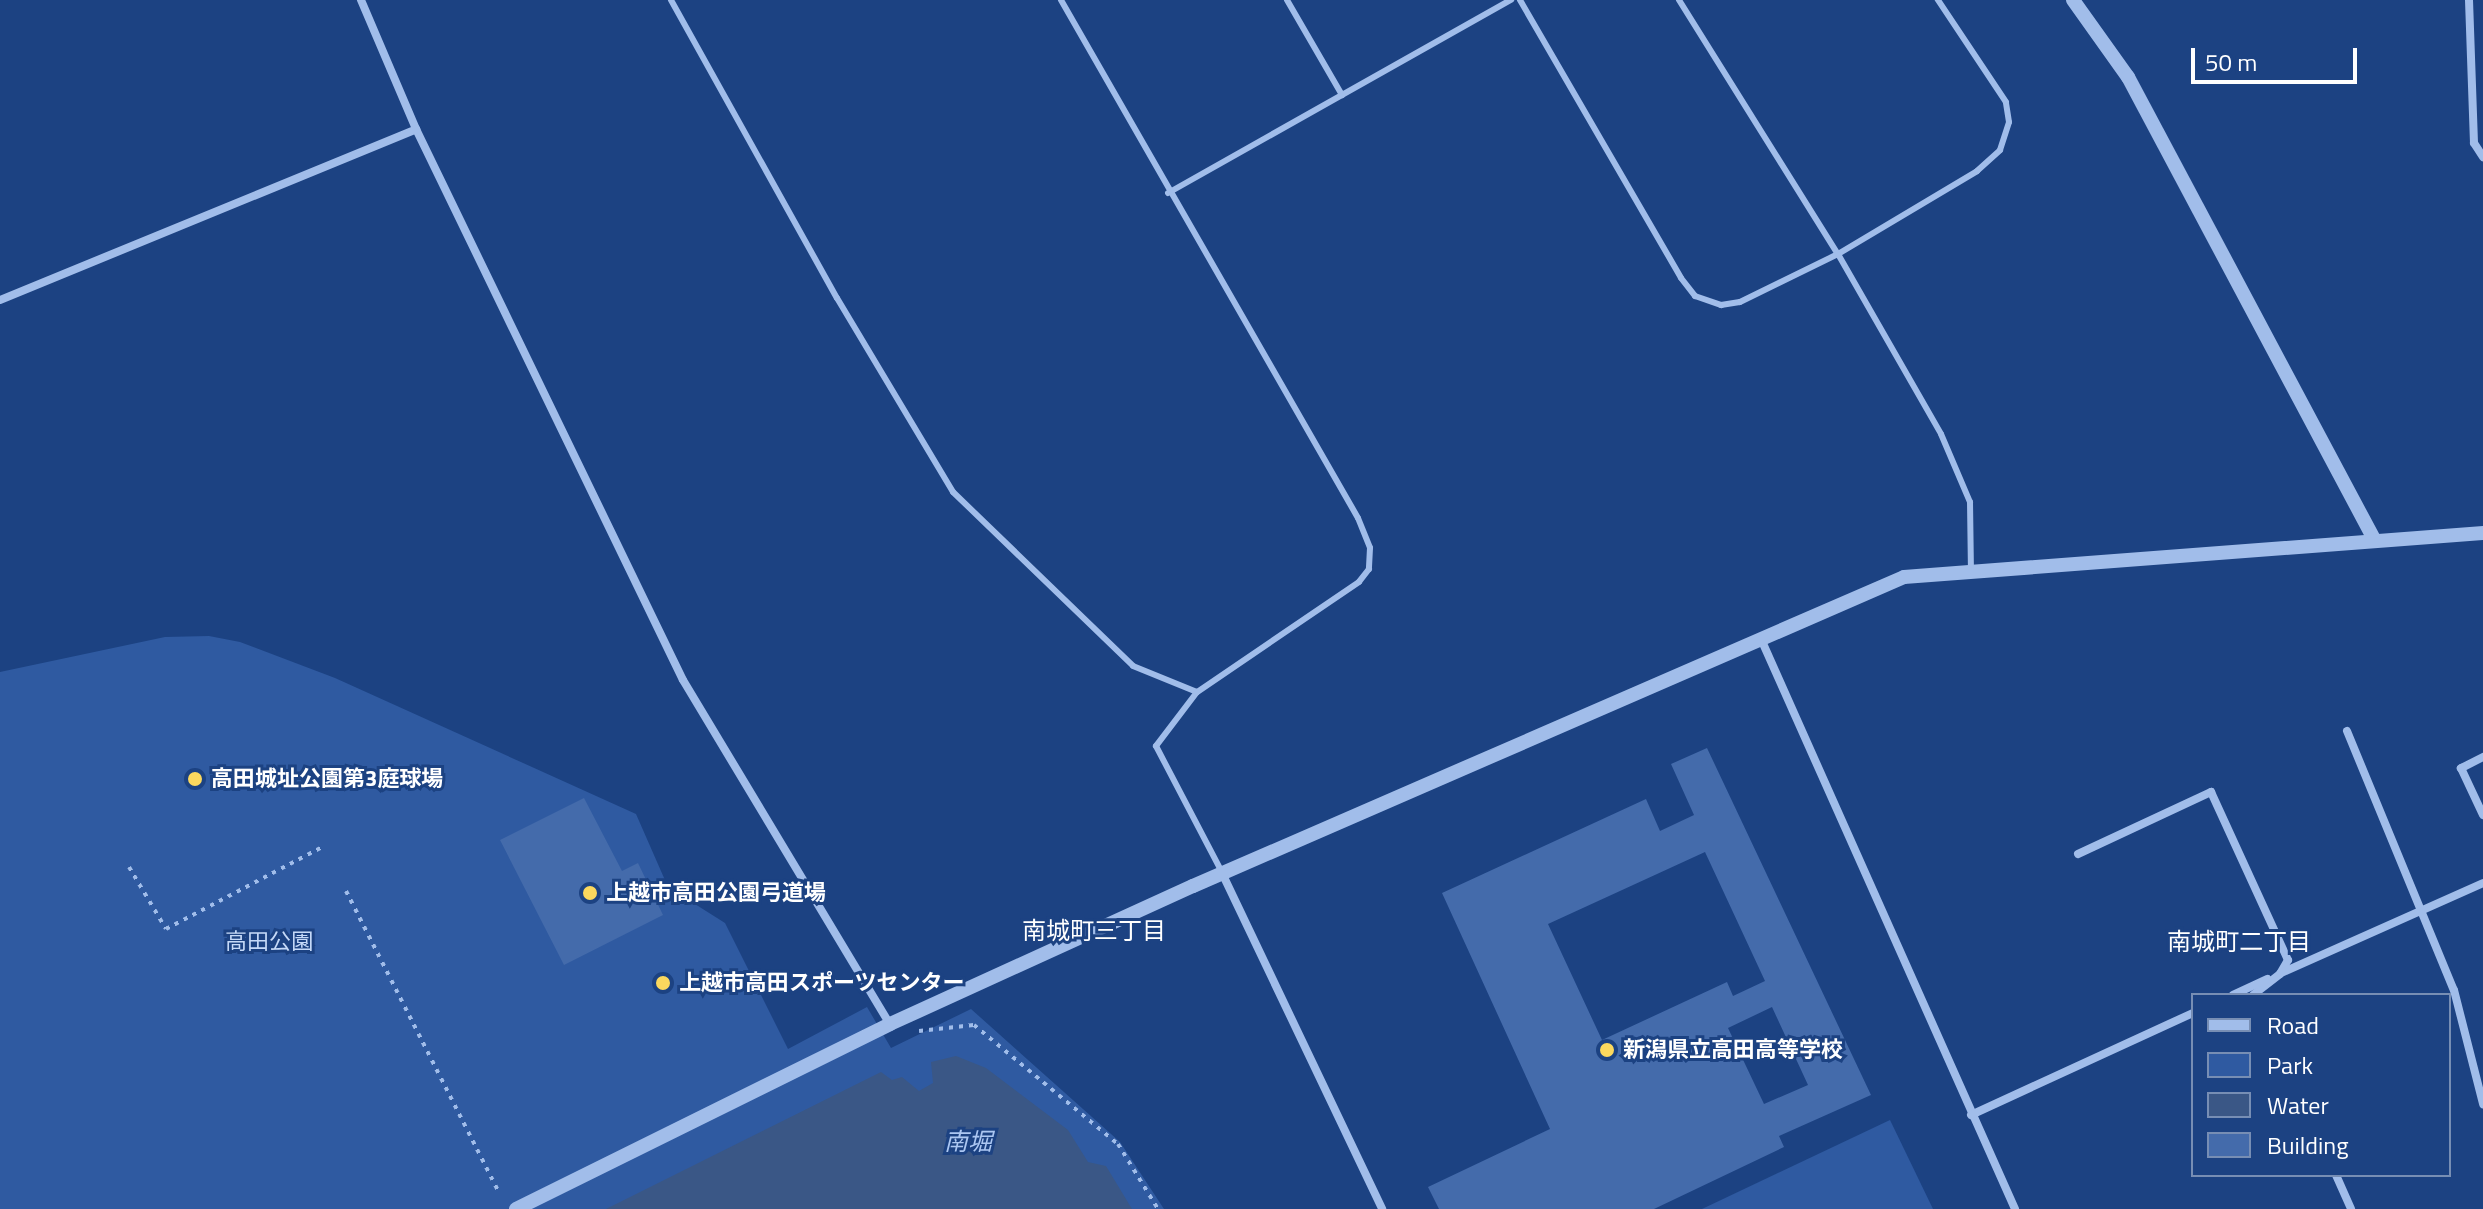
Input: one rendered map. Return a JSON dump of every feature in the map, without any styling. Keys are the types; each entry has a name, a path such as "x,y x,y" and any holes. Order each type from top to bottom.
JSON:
{"street":[{"path":"361,0 416,129 683,680 890,1024"},
{"path":"2073,0 2128,77 2374,539"},
{"path":"2469,0 2474,143 2483,157"},
{"path":"0,300 416,129"},
{"path":"516,1209 890,1024 1222,873 1904,577 1970,575 2374,539 2483,533"},
{"path":"1761,639 2015,1209"},
{"path":"2347,731 2454,990 2483,1104"},
{"path":"2483,757 2461,768 2483,815"},
{"path":"2078,854 2211,792 2288,960 2280,974 2256,993"},
{"path":"1222,873 1382,1209"},
{"path":"2237,993 2483,883"},
{"path":"1971,1115 2191,1014"},
{"path":"2337,1177 2351,1209"}],"lane":[{"path":"671,0 837,298 953,492 1133,666 1197,692"},
{"path":"1061,0 1168,193 1358,518 1371,556 1359,582 1197,692 1156,746 1222,873"},
{"path":"1287,0 1342,95"},
{"path":"1168,193 1511,0"},
{"path":"1520,0 1695,296 1721,305 1740,302 1838,254 1993,159 2007,134 2006,102 1938,0"},
{"path":"1679,0 1838,254 1941,434 1972,515 1970,575"}],"path":[{"path":"129,867 166,929 322,847"},
{"path":"346,891 498,1191"},
{"path":"916,1032 974,1025 1118,1144 1158,1209"}],"green space":[{"name":"高田公園","path":"209,636 240,642 335,678 636,814 668,887 725,923 788,1049 867,1007 891,1048 971,1009 1120,1142 1164,1209 0,1209 0,672 165,637"},
{"path":"1890,1120 1933,1209 1702,1209"}],"water":[{"name":"南堀","path":"956,1056 986,1068 1068,1130 1088,1162 1106,1166 1132,1209 606,1209 881,1072 892,1080 902,1077 919,1091 933,1083 931,1062"}],"building":[{"path":"1707,748 1871,1095 1779,1136 1784,1147 1654,1209 1439,1209 1428,1187 1550,1129 1442,893 1646,799 1660,831 1694,815 1671,764","holes":["1705,852 1765,981 1733,996 1727,982 1602,1040 1548,924","1772,1007 1808,1085 1764,1104 1728,1028"]},
{"name":"上越市高田公園弓道場","path":"584,798 622,871 638,863 663,915 564,965 500,840"}],"place":[{"name":"高田城址公園第3庭球場","path":"195,779"},
{"name":"上越市高田公園弓道場","path":"590,893"},
{"name":"上越市高田スポーツセンター","path":"663,983"},
{"name":"新潟県立高田高等学校","path":"1607,1050"}],"district":[{"name":"南城町三丁目","path":"1094,931"},
{"name":"南城町二丁目","path":"2239,942"}]}
